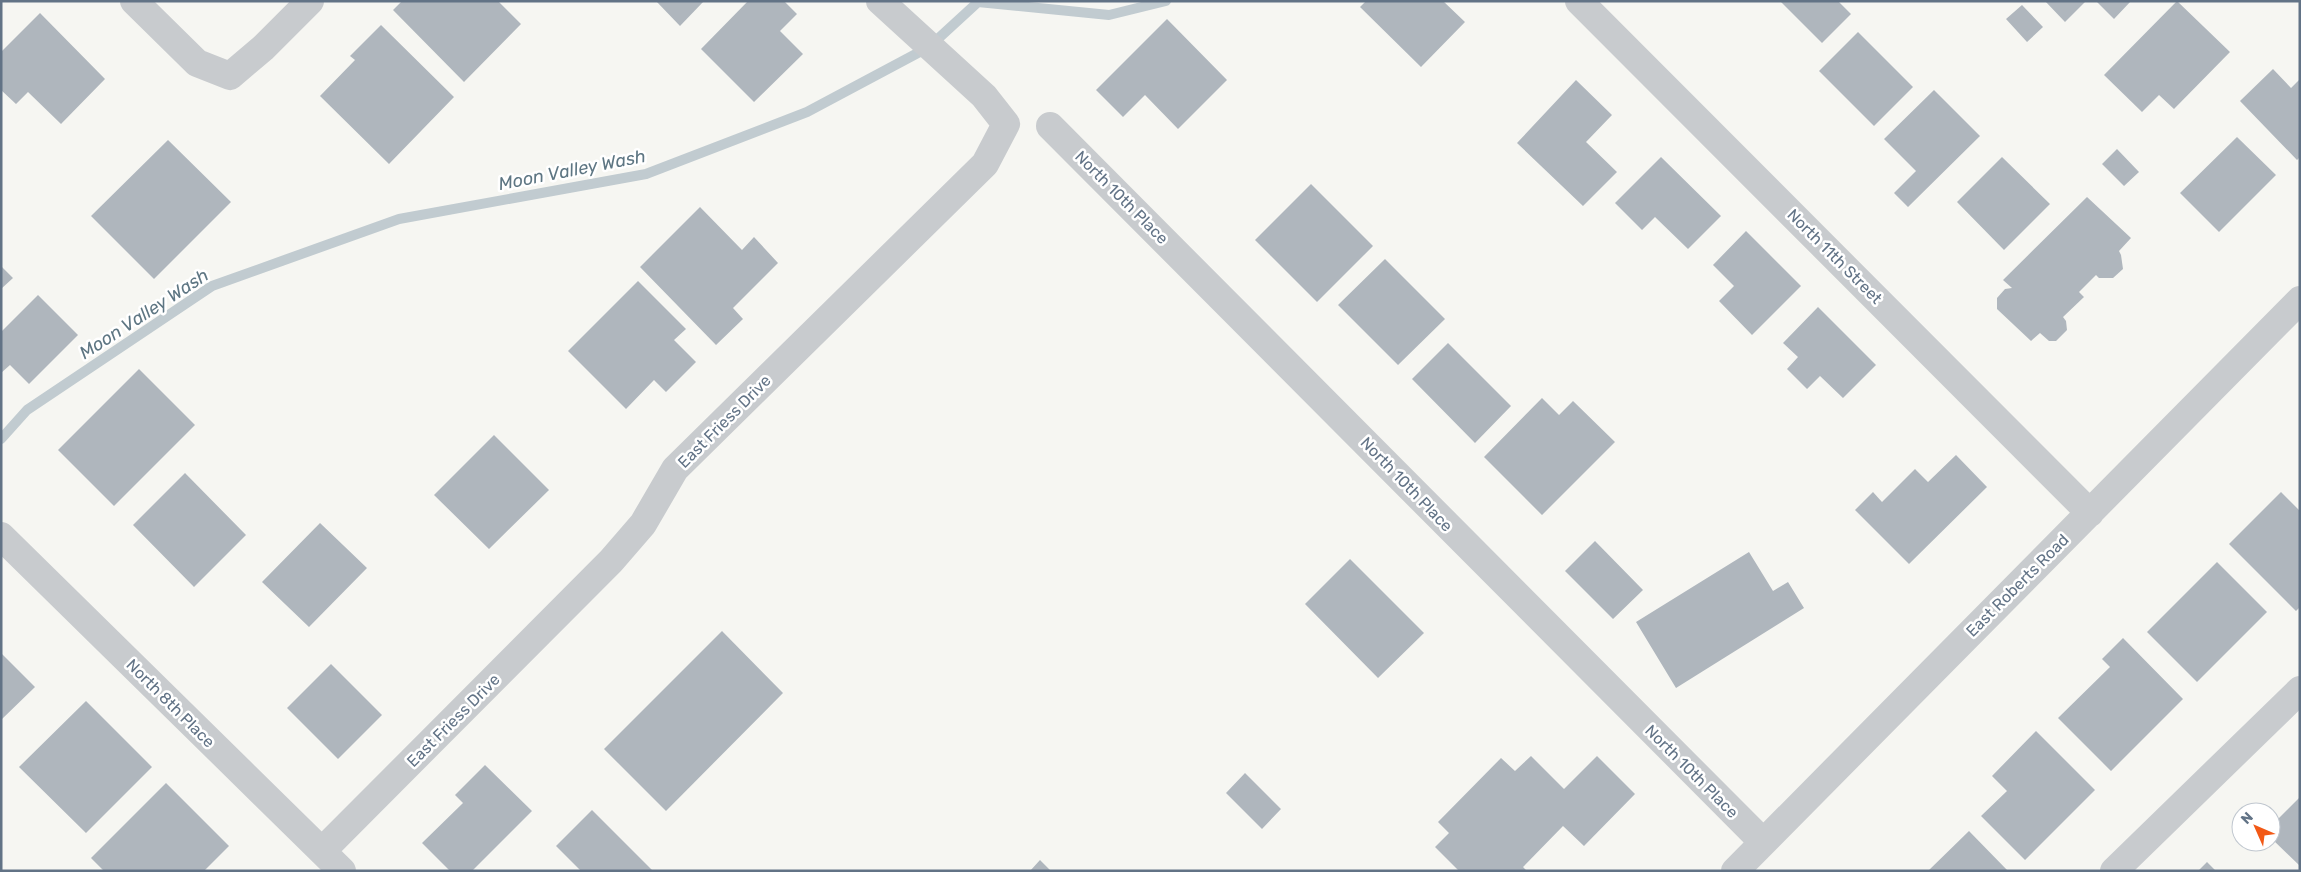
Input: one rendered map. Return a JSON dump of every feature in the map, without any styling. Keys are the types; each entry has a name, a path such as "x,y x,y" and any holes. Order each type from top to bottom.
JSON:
{"street":[{"path":"134,1 197,63 230,76 263,48 310,1"},
{"name":"East Friess Drive","path":"322,851 611,561 643,524 675,469 985,164 1006,124 984,96 880,1"},
{"name":"North 11th Street","path":"1579,1 2090,513"},
{"name":"North 10th Place","path":"1050,126 1763,842"},
{"name":"East Roberts Road","path":"1735,871 2300,300"},
{"name":"North 8th Place","path":"1,536 342,871"},
{"path":"2114,871 2300,690"}],"building":[{"path":"402,1 498,1 521,24 464,82 393,10"},
{"path":"656,1 704,1 680,26"},
{"path":"748,1 784,1 797,14 780,31 803,54 754,102 701,49"},
{"path":"1366,1 1443,1 1465,22 1421,67 1360,7"},
{"path":"1780,1 1838,1 1851,14 1822,43"},
{"path":"2045,1 2086,1 2065,22"},
{"path":"2096,1 2131,1 2114,19"},
{"path":"2177,1 2230,52 2174,109 2159,95 2142,112 2104,75"},
{"path":"2022,5 2043,27 2027,42 2006,19"},
{"path":"40,13 105,79 61,124 28,92 16,104 1,90 1,52"},
{"path":"1167,19 1227,80 1178,129 1145,95 1123,117 1096,90"},
{"path":"381,25 454,97 389,164 320,96 355,60 350,56"},
{"path":"1858,32 1913,87 1874,126 1819,71"},
{"path":"2273,69 2291,88 2300,79 2300,157 2297,160 2240,101"},
{"path":"1576,80 1612,115 1586,142 1617,172 1583,206 1517,143"},
{"path":"1934,90 1980,136 1908,207 1894,193 1916,171 1884,139"},
{"path":"2237,137 2276,175 2219,232 2180,193"},
{"path":"168,140 231,202 154,279 91,216"},
{"path":"2117,149 2139,172 2124,186 2102,164"},
{"path":"1661,157 1721,216 1688,249 1655,217 1642,230 1615,203"},
{"path":"2002,157 2050,204 2004,250 1957,202"},
{"path":"1311,184 1373,246 1317,302 1255,240"},
{"path":"2087,197 2131,238 2119,251 2123,269 2113,278 2099,278 2096,275 2079,292 2084,297 2063,317 2066,321 2067,330 2056,341 2049,341 2040,333 2031,341 1997,309 1997,298 2005,289 2012,288 2003,280"},
{"path":"700,207 742,250 754,237 778,263 733,308 743,319 716,345 640,267"},
{"path":"1746,231 1801,286 1752,335 1719,301 1734,286 1713,265"},
{"path":"1385,259 1445,319 1398,365 1338,305"},
{"path":"1,266 13,278 1,289"},
{"path":"638,281 686,329 674,340 696,362 666,392 654,380 626,409 568,351"},
{"path":"38,295 78,335 29,384 10,365 1,373 1,332"},
{"path":"1818,307 1876,365 1843,398 1820,376 1807,389 1787,369 1798,357 1783,343"},
{"path":"1448,343 1511,406 1475,443 1412,379"},
{"path":"139,369 195,425 114,506 58,450"},
{"path":"1542,398 1559,415 1573,401 1615,442 1542,515 1484,457"},
{"path":"494,435 549,490 489,549 434,495"},
{"path":"1956,455 1987,487 1909,564 1855,510 1873,492 1882,502 1915,469 1928,482"},
{"path":"185,473 246,535 194,587 133,525"},
{"path":"2281,492 2300,511 2300,607 2296,611 2229,544"},
{"path":"320,523 367,568 309,627 262,582"},
{"path":"1595,541 1643,590 1613,619 1565,571"},
{"path":"1749,552 1773,591 1788,582 1804,608 1676,688 1636,622"},
{"path":"1350,559 1424,633 1378,678 1305,604"},
{"path":"2217,562 2267,612 2197,682 2147,632"},
{"path":"722,631 783,693 666,811 604,749"},
{"path":"2123,638 2183,699 2111,771 2058,718 2110,667 2102,659"},
{"path":"1,653 35,687 1,720"},
{"path":"331,664 382,715 338,759 287,708"},
{"path":"86,701 152,767 86,833 19,767"},
{"path":"2036,731 2095,790 2025,860 1981,816 2007,791 1992,776"},
{"path":"1531,756 1564,789 1597,756 1635,794 1584,846 1563,826 1523,867 1527,871 1459,871 1435,847 1449,833 1438,822 1501,758 1515,771"},
{"path":"485,765 532,811 472,871 450,871 422,843 463,803 455,795"},
{"path":"1245,773 1281,809 1262,829 1226,793"},
{"path":"166,783 229,846 204,871 104,871 91,858"},
{"path":"2300,797 2300,866 2281,848 2281,816"},
{"path":"592,810 653,871 581,871 556,846"},
{"path":"1969,831 2008,871 1928,871"},
{"path":"1040,860 1051,871 1030,871"},
{"path":"2207,862 2216,871 2198,871"}],"waterway":[{"name":"Moon Valley Wash","path":"1,439 27,410 212,286 399,219 646,174 807,112 929,47 978,2 1109,15 1166,1"}]}
